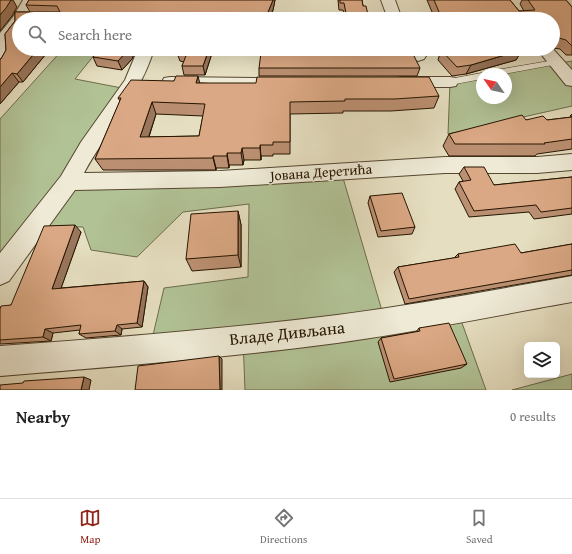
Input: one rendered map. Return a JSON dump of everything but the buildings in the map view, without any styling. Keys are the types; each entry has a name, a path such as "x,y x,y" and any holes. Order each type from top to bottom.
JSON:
{"street":[{"path":"23,12 30,0"},
{"path":"388,0 392,12"},
{"path":"0,64 4,59 1,42 12,28"},
{"path":"0,273 69,182 88,147 133,81 144,56"},
{"path":"550,56 572,81"},
{"path":"133,81 283,83"},
{"path":"390,83 450,82"},
{"name":"Јована Деретића","path":"69,182 220,179 341,170 438,166 537,165 572,162"},
{"name":"Владе Дивљана","path":"0,361 150,348 326,330 385,322 572,289"}],"lane":[{"path":"512,70 555,62"},
{"path":"450,82 476,77"}],"green space":[{"path":"57,56 93,56 75,79 127,89 70,182 341,171 385,321 457,309 486,390 245,390 243,339 150,348 164,288 248,277 249,204 183,212 137,257 91,250 83,227 35,227 0,273 0,119"},
{"path":"572,61 572,106 448,134 450,82 476,77 476,104 512,104 512,71"},
{"path":"572,374 572,390 512,390 560,378"}]}
